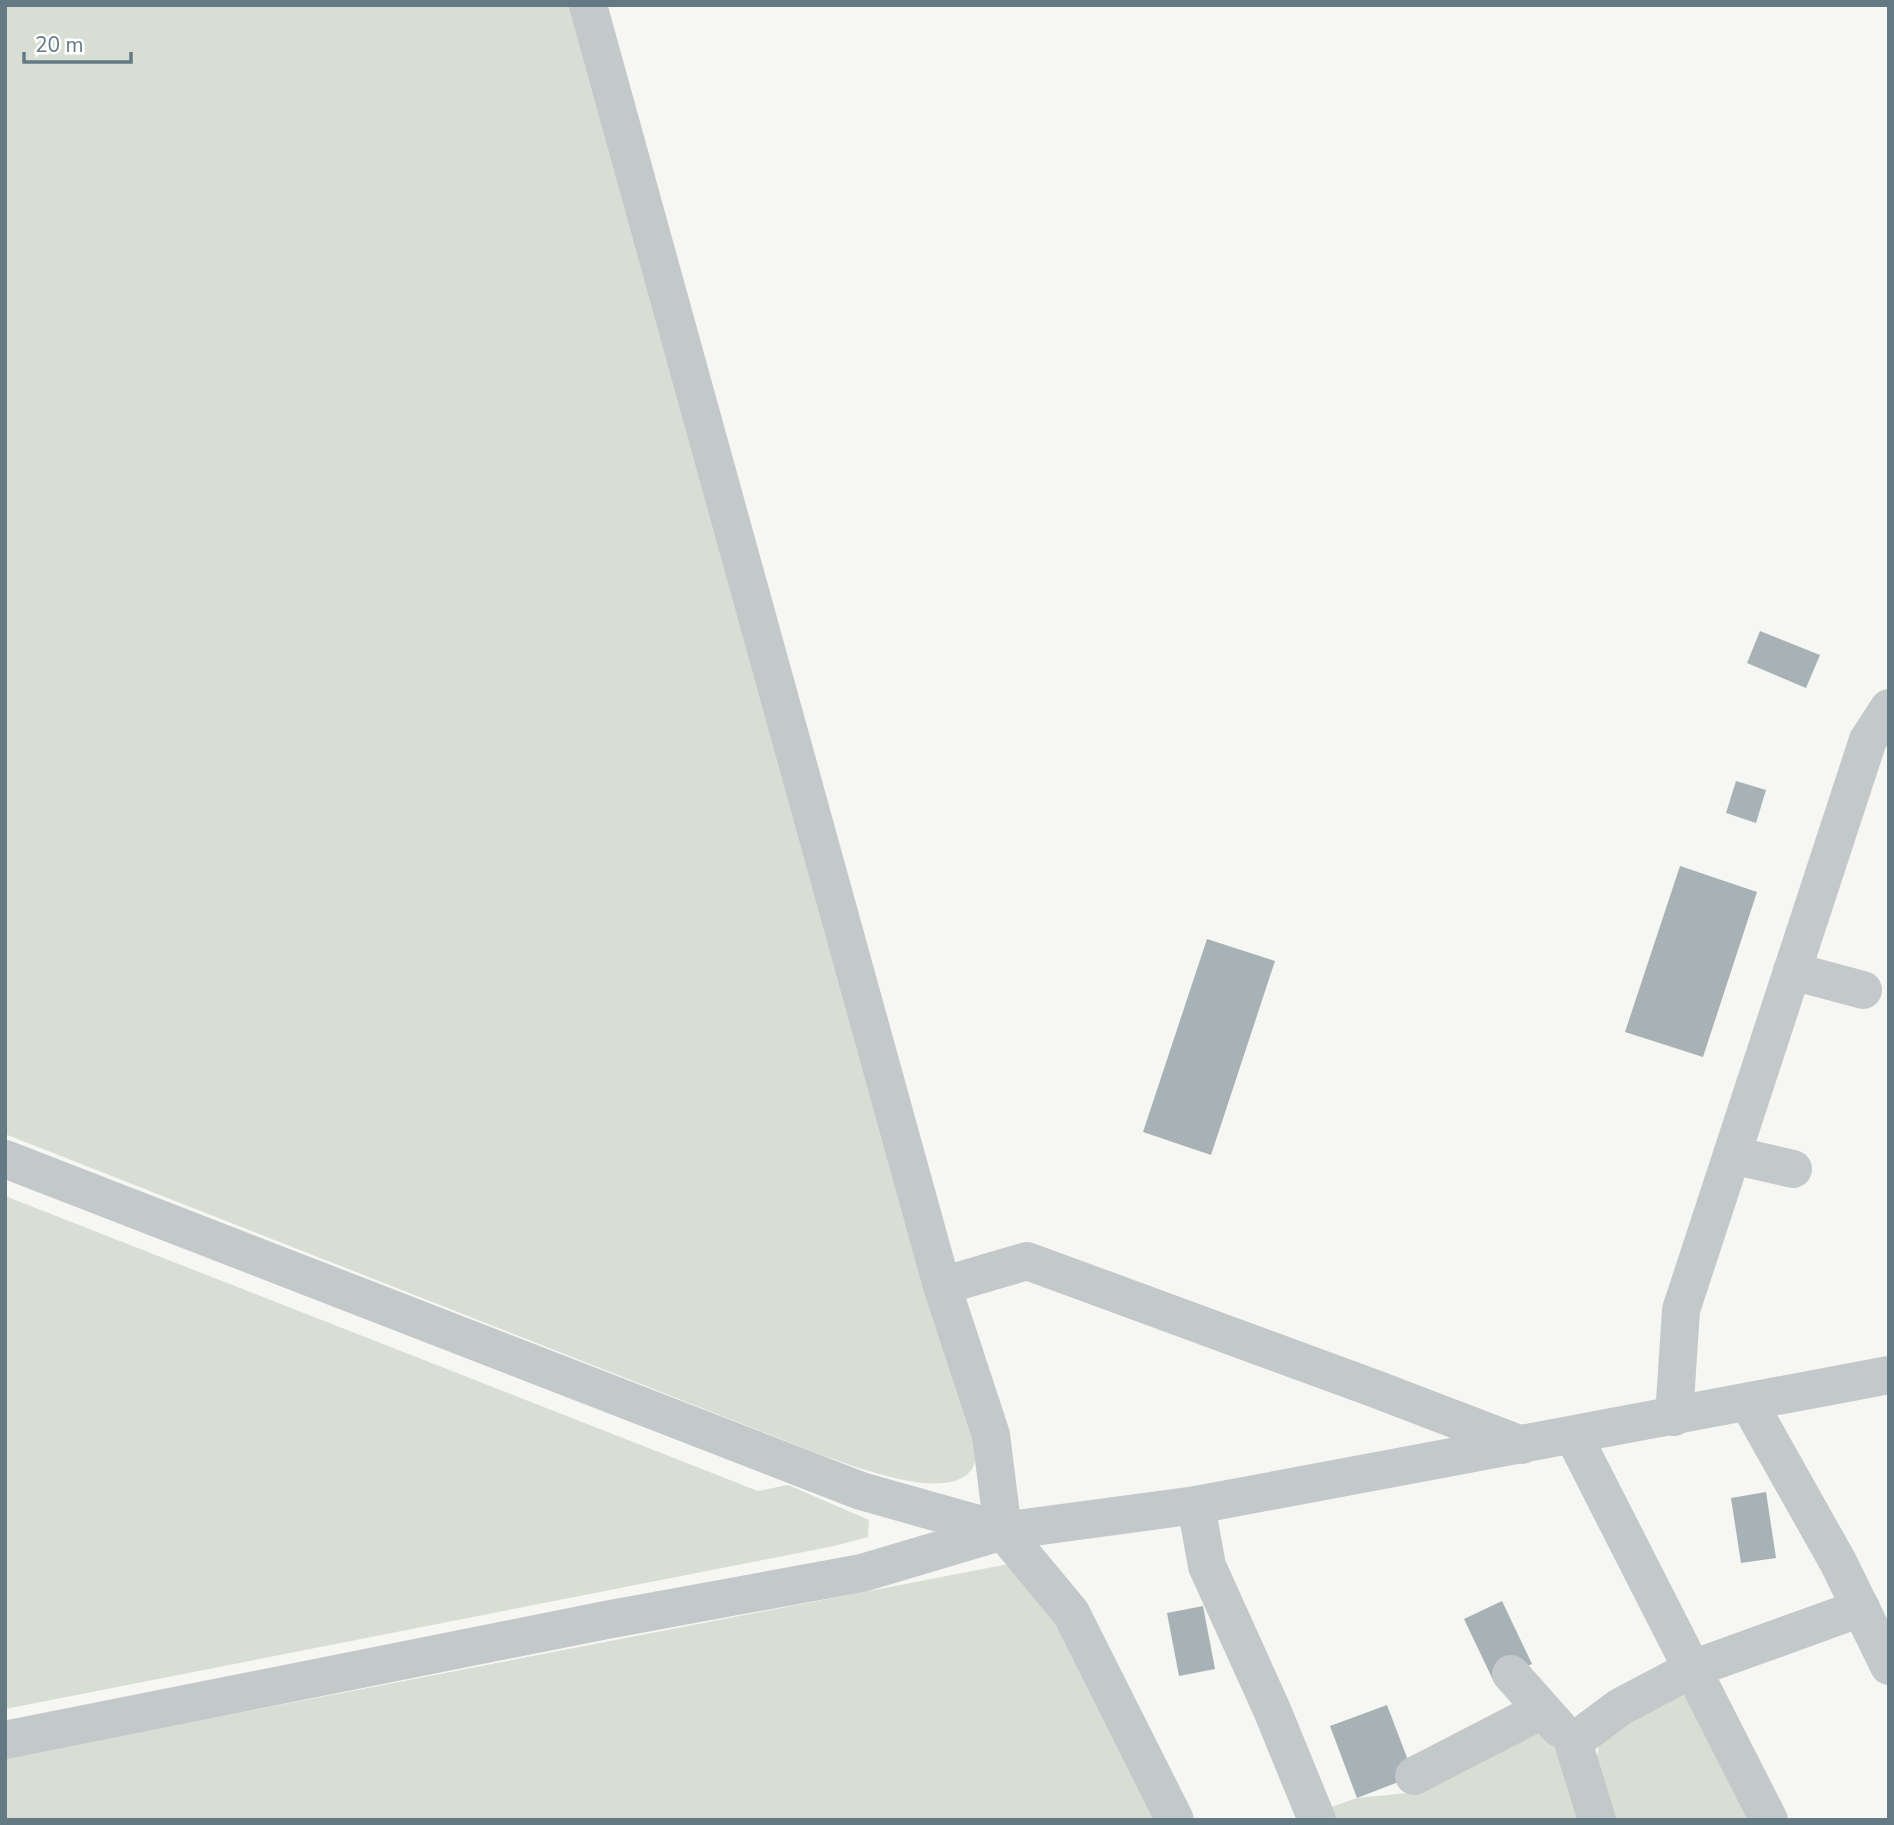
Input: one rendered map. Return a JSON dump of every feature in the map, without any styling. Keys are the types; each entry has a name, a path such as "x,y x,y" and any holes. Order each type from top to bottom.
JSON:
{"lane":[{"path":"588,5 943,1286 991,1435 1003,1531 1071,1613 1175,1820"},
{"path":"1674,1417 1681,1310 1868,740 1889,708"},
{"path":"1792,971 1863,990"},
{"path":"1732,1155 1793,1169"},
{"path":"5,1159 861,1491 1003,1531"},
{"path":"943,1286 1027,1261 1373,1388 1522,1446"},
{"path":"5,1740 606,1620 862,1573 1003,1531 1196,1505 1889,1376"},
{"path":"1748,1402 1838,1562 1889,1666"},
{"path":"1573,1435 1769,1820"},
{"path":"1196,1505 1207,1566 1272,1710 1317,1820"},
{"path":"1573,1742 1620,1707 1692,1669 1861,1608"},
{"path":"1511,1674 1573,1742 1597,1820"},
{"path":"1414,1776 1542,1710"}],"shaded area":[{"path":"5,5 570,5 969,1420 976,1457 968,1473 952,1482 906,1480 819,1454 5,1134"},
{"path":"5,1196 758,1491 788,1485 869,1520 868,1537 834,1546 5,1709"},
{"path":"1014,1563 1034,1575 1156,1820 5,1820 5,1758"},
{"path":"1677,1693 1687,1696 1755,1820 1611,1820 1597,1757 1600,1738"},
{"path":"1541,1728 1567,1748 1582,1820 1332,1820 1326,1809 1357,1798 1418,1792"}],"building":[{"path":"1760,631 1820,655 1806,688 1747,663"},
{"path":"1736,781 1766,790 1756,823 1726,813"},
{"path":"1680,866 1757,892 1703,1057 1625,1032"},
{"path":"1207,939 1275,961 1211,1155 1143,1132"},
{"path":"1766,1492 1776,1558 1741,1563 1731,1498"},
{"path":"1502,1601 1532,1664 1494,1682 1464,1619"},
{"path":"1203,1606 1215,1669 1179,1676 1167,1613"},
{"path":"1387,1705 1414,1776 1357,1798 1330,1726"}]}
